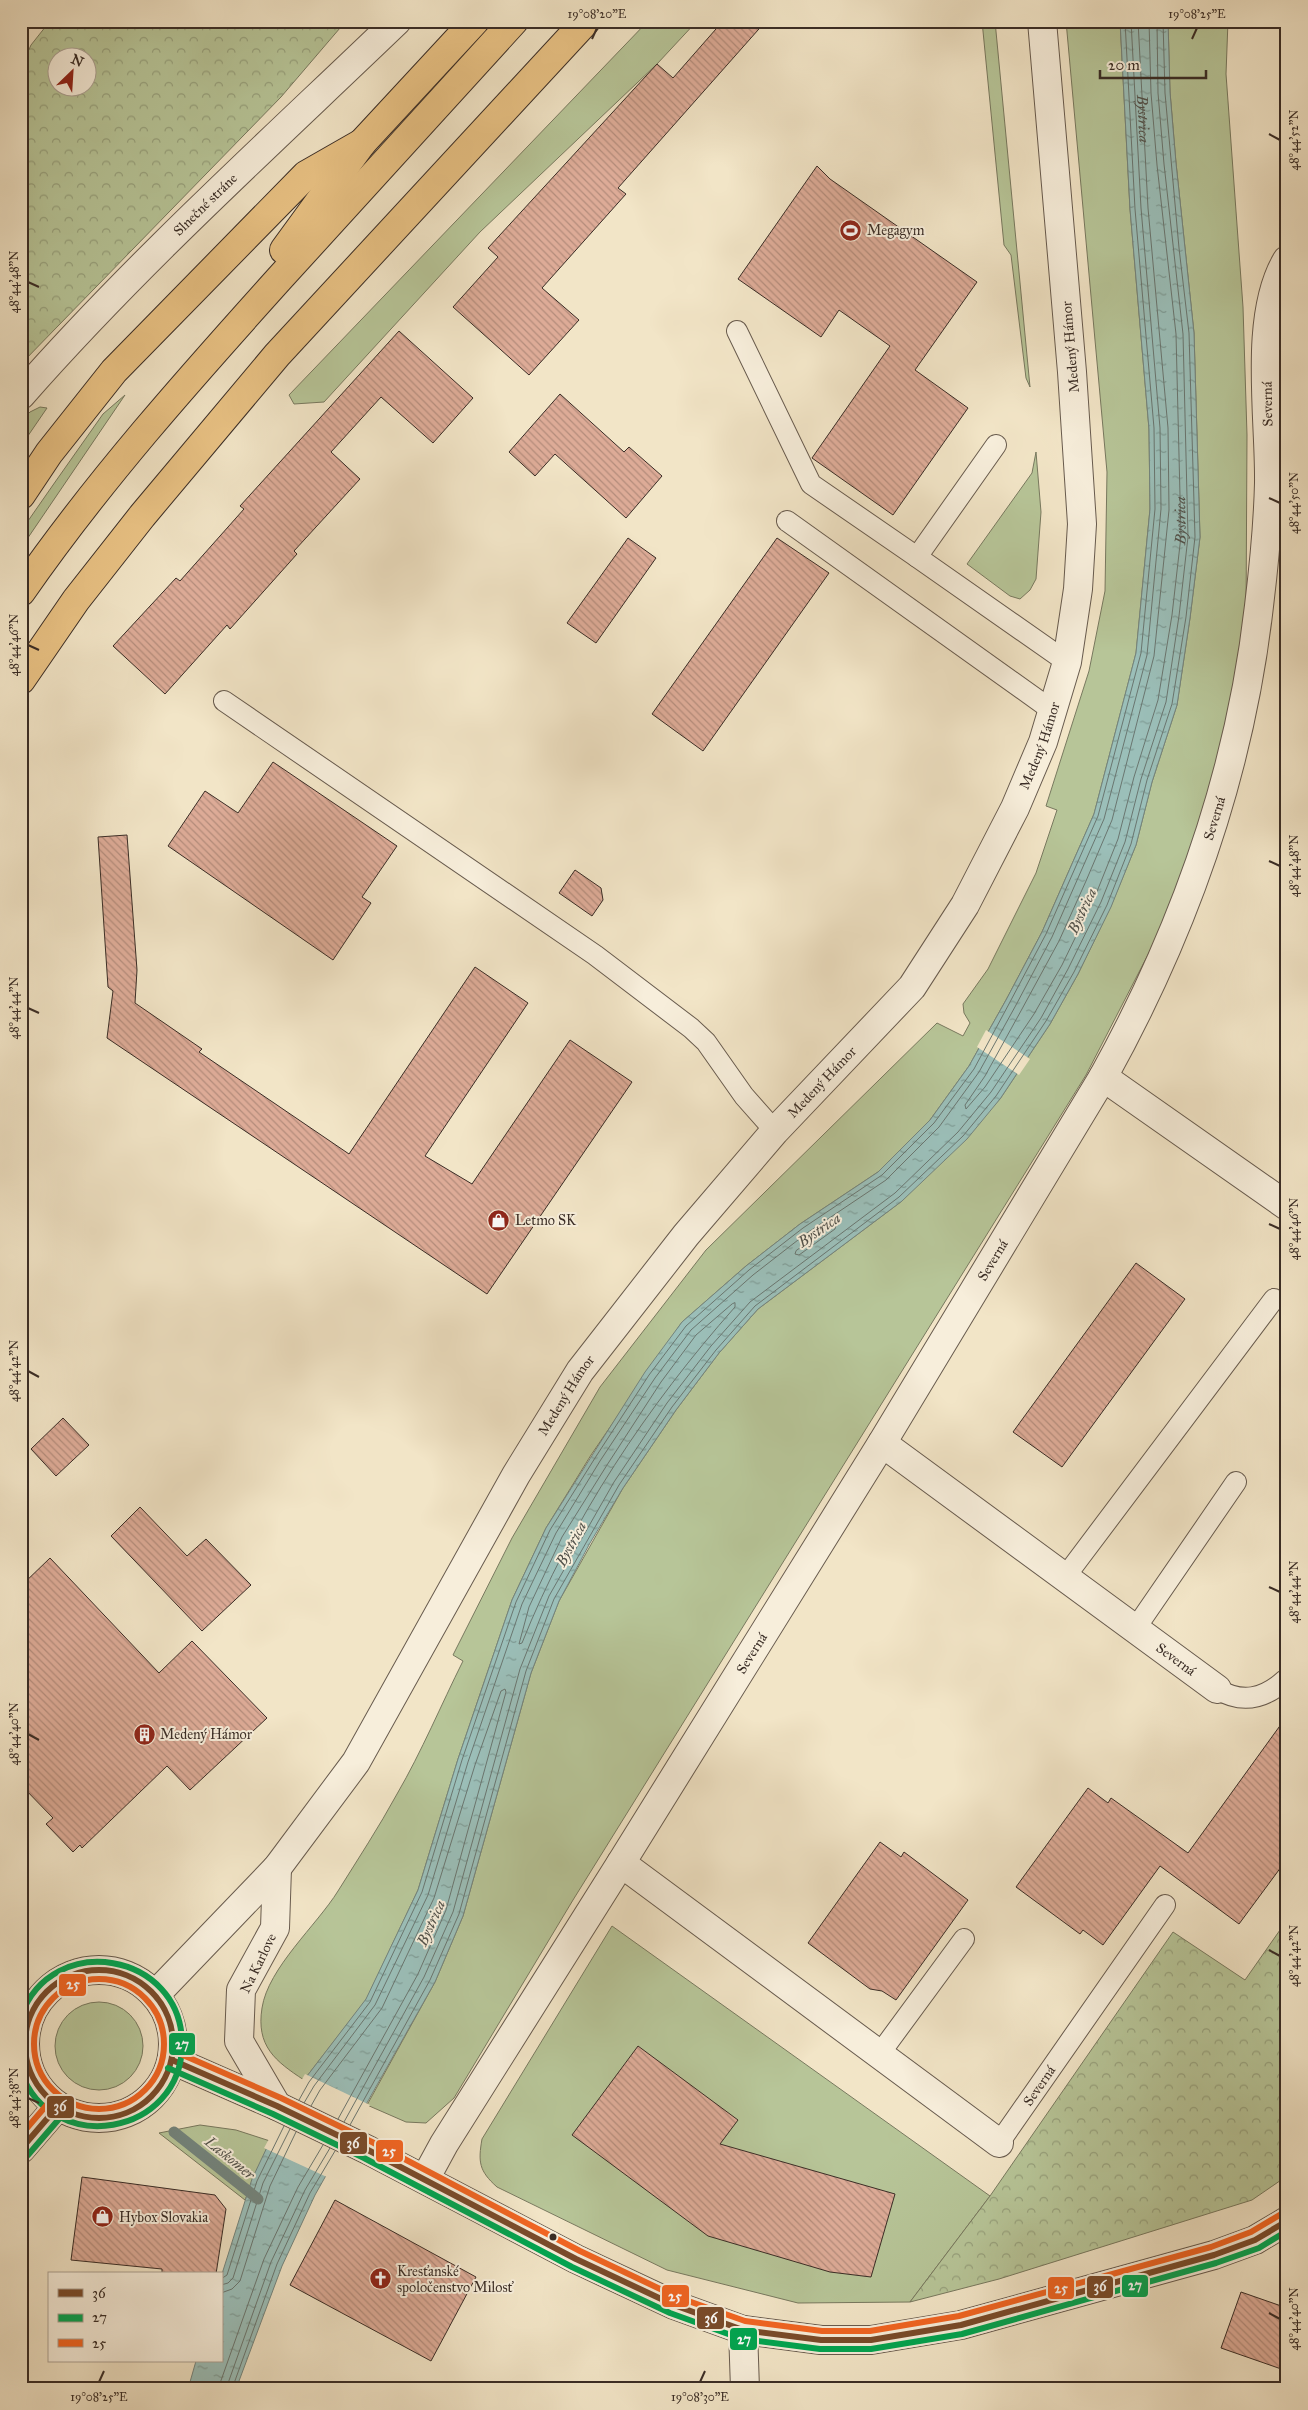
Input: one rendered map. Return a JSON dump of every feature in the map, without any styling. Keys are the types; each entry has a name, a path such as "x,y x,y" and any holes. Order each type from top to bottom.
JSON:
{"highway":[{"path":"198,368 362,143 475,21"},
{"path":"21,592 41,563 119,464 198,368 514,21"},
{"path":"21,680 76,600 136,524 277,355 585,23"},
{"path":"21,496 50,453 114,371 306,176 362,143"}],"street":[{"name":"Slnečné stráne","path":"21,395 76,333 159,250 397,21"},
{"name":"Medený Hámor","path":"155,1995 277,1868 356,1762 516,1475 580,1371 686,1235 775,1131 912,987 965,905 1011,817 1042,742 1067,662 1078,589 1082,524 1072,372 1042,21"},
{"name":"Severná","path":"425,2179 444,2144 622,1863 882,1443 1103,1077 1127,1034 1183,910 1222,797 1248,685 1276,543 1269,483 1266,347 1271,301 1285,267"},
{"path":"1103,1077 1287,1206"},
{"name":"Severná","path":"882,1443 1217,1689"},
{"name":"Severná","path":"622,1863 878,2056 999,2143"},
{"name":"Na Karlove","path":"277,1868 275,1928 241,1990 238,2041 277,2106"},
{"path":"105,1970 124,1974 140,1983 155,1995 171,2026 173,2043 172,2060 164,2080 154,2094 138,2107 118,2116 98,2118 77,2115 58,2106 42,2093 32,2075 26,2056 26,2015 52,1986 68,1977 86,1971 105,1970"},
{"path":"172,2060 277,2106 368,2150 576,2259 674,2305 742,2330 821,2340 871,2340 961,2325 1214,2255 1255,2240 1287,2221"},
{"path":"21,2149 58,2106"},
{"path":"742,2330 745,2389"}],"lane":[{"path":"737,331 811,484 1067,662"},
{"path":"917,557 996,445"},
{"path":"787,521 1053,711"},
{"path":"224,700 587,950 691,1028 706,1042 744,1096 775,1131"},
{"path":"1065,1577 1274,1299"},
{"path":"1135,1629 1236,1482"},
{"path":"1217,1689 1228,1696 1244,1699 1262,1696 1274,1690 1285,1680 1287,1681"},
{"name":"Severná","path":"999,2143 1165,1905"},
{"path":"878,2056 964,1938"}],"green space":[{"path":"50,21 346,21 281,97 21,364 21,67 31,45"},
{"path":"648,21 697,21 657,64 480,232 324,402 294,404 289,395"},
{"path":"982,21 995,21 1030,387 1026,378 1011,255 1004,245"},
{"path":"1066,21 1120,21 1130,209 1149,429 1150,509 1136,653 1094,814 1042,932 1006,1000 969,1066 930,1120 878,1172 800,1224 746,1266 682,1322 591,1455 546,1528 512,1600 458,1759 418,1890 366,2000 304,2080 276,2059 265,2042 261,2021 266,1993 283,1962 338,1891 376,1831 406,1778 463,1661 453,1655 512,1538 600,1387 706,1250 937,1023 963,1036 970,1023 964,1013 963,1004 988,969 1036,873 1057,810 1046,806 1089,671 1105,591 1107,472"},
{"path":"1168,21 1228,21 1226,74 1243,307 1247,435 1246,618 1219,774 1171,910 1086,1075 573,1900 454,2098 426,2123 406,2122 367,2105 435,1982 463,1916 531,1673 559,1601 623,1488 676,1410 719,1353 758,1309 902,1201 1000,1099 1050,1024 1078,974 1111,906 1136,845 1152,782 1177,705 1200,537 1194,333 1170,92"},
{"path":"125,395 21,548 21,531 103,414"},
{"path":"40,407 47,408 21,446 21,421 30,412"},
{"path":"1036,452 1041,512 1036,579 1030,590 1020,599 1010,596 967,564 1032,473"},
{"path":"1287,1920 1287,2176 1252,2200 999,2279 910,2302 990,2196 1173,1932 1245,1980"},
{"path":"612,1926 990,2196 910,2302 798,2303 667,2270 497,2187 486,2176 480,2160 482,2139"},
{"path":"99,2002 116,2006 130,2015 139,2029 143,2046 139,2063 130,2077 116,2086 99,2090 82,2086 68,2077 59,2063 55,2046 59,2029 68,2015 82,2006"},
{"path":"200,2125 236,2130 270,2141 245,2200 159,2133"}],"water":[{"name":"Bystrica","path":"1120,21 1168,21 1170,92 1194,333 1200,537 1177,705 1152,782 1136,845 1111,907 1078,974 1050,1024 1000,1099 967,1139 902,1201 758,1309 719,1353 676,1410 623,1488 590,1543 559,1601 531,1673 463,1916 435,1982 315,2195 282,2266 236,2389 188,2389 196,2362 222,2362 222,2274 252,2179 270,2141 304,2080 366,1999 418,1890 458,1759 512,1600 546,1528 645,1372 682,1322 746,1266 800,1224 878,1172 930,1120 969,1066 1006,1000 1042,932 1094,814 1136,653 1150,509 1149,429 1130,209"}],"pier":[{"path":"986,1030 1030,1059 1019,1075 977,1047"},
{"path":"305,2074 370,2105 329,2178 264,2148"}],"building":[{"path":"723,21 766,21 618,188 626,194 542,288 579,320 529,375 453,307 498,257 488,248 657,64 673,78"},
{"path":"817,166 830,179 977,282 915,370 968,408 893,515 812,458 890,346 839,310 821,337 738,279"},
{"path":"399,331 473,398 433,443 381,397 331,452 360,479 294,551 297,554 230,629 227,625 165,694 113,646 176,578 180,581 244,509 240,506"},
{"path":"560,394 624,452 629,447 662,476 626,518 555,454 535,476 509,452"},
{"path":"628,538 656,558 596,643 567,623"},
{"path":"777,538 829,573 703,751 652,714"},
{"path":"273,762 397,846 362,897 371,903 333,960 168,846 205,791 238,813"},
{"path":"127,835 137,970 135,1003 202,1049 199,1052 349,1154 475,967 528,1003 425,1156 472,1184 570,1040 632,1082 487,1294 107,1038 113,991 108,987 98,837"},
{"path":"575,870 601,888 603,900 592,916 559,893"},
{"path":"1136,1263 1185,1299 1062,1467 1013,1432"},
{"path":"63,1418 89,1445 56,1476 31,1449"},
{"path":"140,1507 187,1556 206,1539 251,1585 202,1631 111,1536"},
{"name":"Medený Hámor","path":"50,1558 159,1673 192,1641 267,1718 190,1790 167,1766 82,1848 80,1845 73,1852 46,1824 53,1818 21,1785 21,1586"},
{"path":"1287,1716 1287,1859 1239,1924 1160,1866 1103,1945 1083,1930 1080,1934 1016,1887 1088,1788 1108,1803 1111,1798 1188,1853"},
{"path":"880,1842 901,1857 904,1852 968,1900 896,2000 882,1991 870,1989 808,1943"},
{"path":"638,2046 738,2120 720,2144 895,2194 871,2277 830,2272 708,2236 572,2135"},
{"path":"82,2177 215,2195 226,2209 216,2272 162,2272 162,2269 71,2260"},
{"path":"335,2200 476,2277 431,2361 290,2285"},
{"path":"1241,2292 1287,2308 1287,2371 1221,2348"}],"waterway":[{"name":"Laskomer","path":"174,2132 258,2199"}],"transit line":[{"name":"27","path":"21,2016 37,1989 59,1971 86,1963 113,1963 139,1972 161,1989 176,2013 182,2044 176,2075 161,2099 139,2116 113,2125 86,2125 59,2117 37,2099 21,2072"},
{"name":"36","path":"99,1970 127,1976 151,1992 167,2016 173,2044 167,2072 151,2096 127,2112 99,2118 71,2112 47,2096 31,2072 25,2044 31,2016 47,1992 71,1976 99,1970"},
{"name":"25","path":"99,1979 112,1980 124,1984 145,1998 159,2019 163,2031 164,2044 163,2057 159,2069 145,2090 124,2104 112,2108 99,2109 86,2108 74,2104 53,2090 39,2069 35,2057 34,2044 35,2031 39,2019 53,1998 74,1984 86,1980 99,1979"},
{"name":"25","path":"176,2052 281,2098 372,2142 580,2251 677,2297 745,2321 822,2331 870,2331 959,2316 1211,2247 1251,2232 1283,2213"},
{"name":"36","path":"172,2060 277,2106 368,2150 576,2259 674,2305 743,2330 821,2340 871,2340 961,2325 1214,2255 1255,2240 1287,2221"},
{"name":"27","path":"168,2068 273,2114 364,2158 572,2267 670,2313 742,2339 820,2349 871,2349 962,2334 1216,2263 1259,2248 1287,2231"},
{"name":"25","path":"21,2135 51,2100"},
{"name":"36","path":"21,2149 58,2106"},
{"name":"27","path":"28,2155 65,2112"}],"place":[{"name":"Megagym","path":"851,230"},
{"name":"Letmo SK","path":"499,1220"},
{"name":"Medený Hámor","path":"144,1734"},
{"name":"Hybox Slovakia","path":"103,2217"},
{"name":"Kresťanské spoločenstvo Milosť","path":"381,2279"}]}
